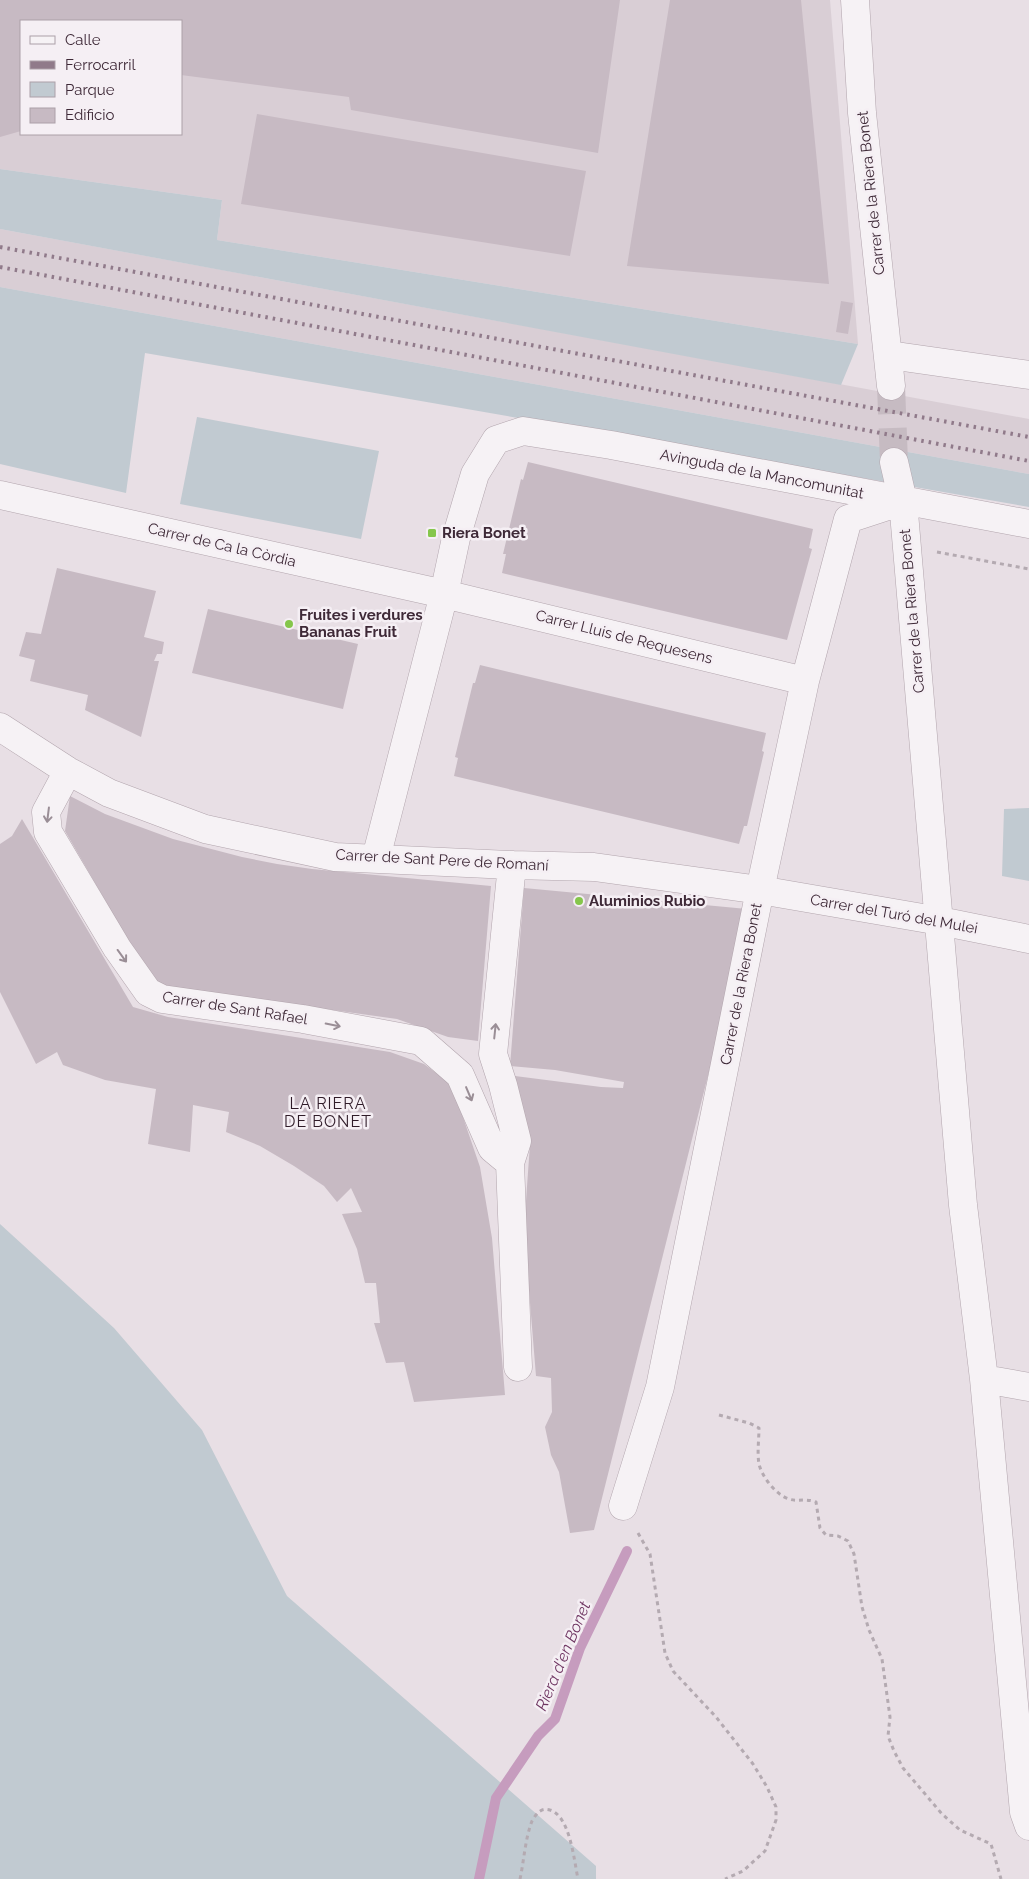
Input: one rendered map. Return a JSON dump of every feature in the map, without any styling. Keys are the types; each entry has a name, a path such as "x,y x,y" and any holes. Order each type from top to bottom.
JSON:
{"street":[{"name":"Carrer de la Riera Bonet","path":"854,0 862,113 891,386"},
{"path":"889,355 1029,376"},
{"name":"Avinguda de la Mancomunitat","path":"444,594 456,538 475,474 496,440 523,431 620,447 1029,524"},
{"name":"Carrer de la Riera Bonet","path":"894,462 903,501 964,1205 984,1379 1024,1812 1029,1826"},
{"name":"Carrer de Ca la Còrdia","path":"0,495 444,594"},
{"name":"Carrer de la Riera Bonet","path":"623,1506 660,1387 760,890 805,681 848,520 903,501"},
{"path":"376,858 444,594"},
{"name":"Carrer Lluis de Requesens","path":"444,594 805,681"},
{"name":"Carrer de Sant Pere de Romaní","path":"0,727 68,771 109,793 205,829 335,857 594,867 760,890"},
{"name":"Carrer de Sant Rafael","path":"68,771 46,812 48,832 117,948 148,992 162,1000 303,1019 421,1041 460,1075 492,1148 510,1163"},
{"path":"512,865 493,1054 517,1141 510,1163 518,1367"},
{"name":"Carrer del Turó del Mulei","path":"760,890 940,921 1029,939"},
{"path":"984,1379 1029,1387"}],"path":[{"path":"720,1414 759,1428 759,1463 764,1475 775,1491 789,1499 808,1499 816,1502 820,1528 826,1535 838,1536 848,1541 854,1554 862,1607 869,1630 882,1659 890,1717 888,1736 902,1768 942,1814 960,1830 991,1844 1001,1879"},
{"path":"623,1506 650,1554 664,1653 669,1664 716,1717 753,1764 776,1807 776,1820 765,1851 744,1871 725,1879"},
{"path":"520,1879 532,1822 538,1811 546,1808 556,1812 565,1824 578,1879"}],"shaded area":[{"path":"0,0 830,0 858,344 217,240 222,200 0,169"},
{"path":"0,229 1029,419 1029,474 0,287"}],"green space":[{"path":"0,169 222,200 217,240 858,344 841,385 0,229"},
{"path":"0,287 1029,474 1029,507 145,353 126,493 0,464"},
{"path":"197,417 379,451 361,539 180,504"},
{"path":"1029,808 1029,881 1002,876 1004,809"},
{"path":"0,1224 114,1328 202,1430 287,1596 596,1866 596,1879 0,1879"}],"building":[{"path":"0,0 620,0 598,153 351,110 349,97 182,75 182,20 20,20 20,131 0,137"},
{"path":"670,0 801,0 829,284 627,266"},
{"path":"257,114 586,171 570,256 241,204"},
{"path":"841,301 853,303 848,334 836,332"},
{"path":"528,462 813,529 809,548 812,549 787,640 502,573 506,554 503,554 521,479 523,480"},
{"path":"57,568 156,591 144,637 164,642 162,654 157,654 154,661 159,661 141,737 85,710 88,695 30,681 35,660 19,656 26,632 41,634"},
{"path":"208,609 358,644 343,709 192,673"},
{"path":"480,665 766,733 762,751 764,752 747,826 744,826 739,844 454,776 458,758 455,757 473,683 475,683"},
{"path":"70,796 105,814 173,839 242,857 312,869 491,886 478,1041 448,1037 397,1019 154,985 65,831"},
{"path":"22,819 133,1007 168,1017 390,1052 424,1064 452,1085 480,1167 492,1238 505,1395 414,1402 404,1362 386,1363 374,1323 380,1323 376,1283 365,1283 357,1249 342,1214 362,1212 351,1188 337,1202 324,1186 294,1166 260,1146 226,1132 229,1112 193,1105 190,1152 148,1144 156,1089 105,1080 63,1065 57,1052 36,1064 0,992 0,844 12,836"},
{"path":"524,888 747,909 749,912 594,1530 570,1533 559,1472 551,1455 545,1427 552,1412 551,1378 536,1376 524,1229 530,1144 515,1076 601,1087 623,1088 624,1082 555,1070 510,1066"}],"waterway":[{"name":"Riera d'en Bonet","path":"479,1879 496,1798 538,1736 555,1719 580,1648 627,1551"}],"tunnel":[{"path":"891,386 894,462"}],"railway":[{"path":"0,247 1029,437"},
{"path":"0,267 1029,461"}],"place":[{"name":"Riera Bonet","path":"432,533"},
{"name":"Fruites i verdures Bananas Fruit","path":"289,624"},
{"name":"Aluminios Rubio","path":"579,901"}],"district":[{"name":"LA RIERA DE BONET","path":"328,1112"}]}
